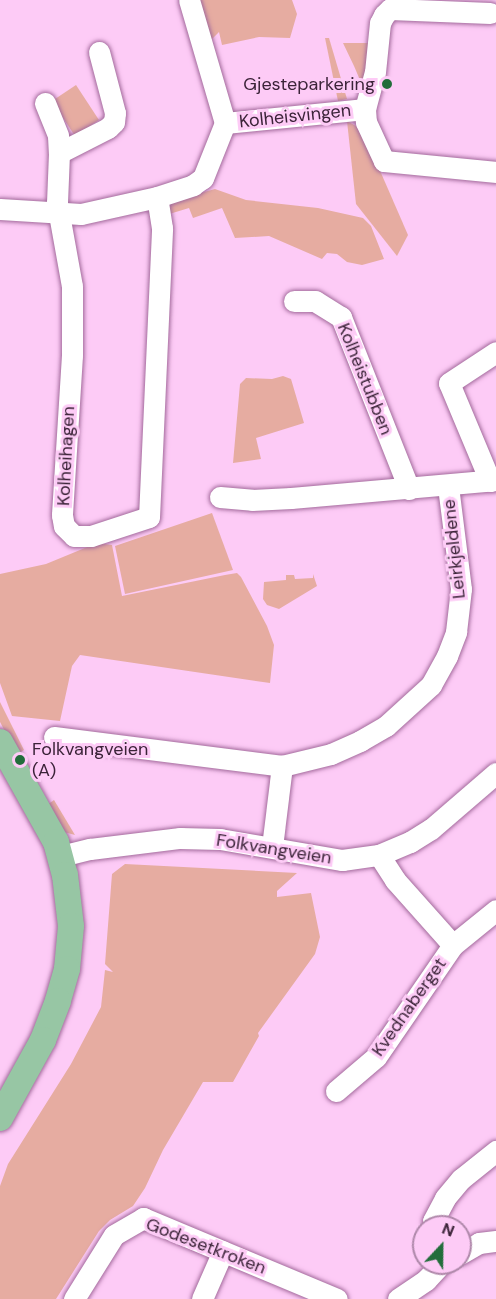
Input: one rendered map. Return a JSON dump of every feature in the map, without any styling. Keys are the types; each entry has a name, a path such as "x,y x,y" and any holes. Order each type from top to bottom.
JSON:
{"main road":[{"path":"0,742 49,828 61,856 69,896 71,926 67,969 43,1040 0,1118"}],"street":[{"name":"Kolheisvingen","path":"0,209 58,215 81,214 157,197 193,185 203,177 225,123 189,0"},
{"name":"Kolheisvingen","path":"490,15 397,4 384,15 380,23 375,72 365,109 366,122 384,161 496,172"},
{"path":"59,153 108,128 114,122 115,114 99,52"},
{"name":"Kolheihagen","path":"45,103 58,136 58,215 72,286 72,355 62,514 68,532 82,537 149,517 162,228 157,197"},
{"name":"Kolheisvingen","path":"225,123 365,109"},
{"name":"Kolheistubben","path":"294,301 315,301 341,317 409,489"},
{"path":"220,497 252,500 493,481 449,383 496,352"},
{"name":"Leirkjeldene","path":"54,737 282,766 331,754 386,726 413,704 436,677 456,632 461,589 448,486"},
{"path":"272,847 282,766"},
{"name":"Folkvangveien","path":"61,856 109,846 180,838 220,839 342,860 379,855 410,842 431,828 496,772"},
{"name":"Kvednaberget","path":"379,855 395,880 453,945"},
{"name":"Kvednaberget","path":"336,1091 376,1057 453,945 496,910"},
{"path":"436,1215 445,1198 461,1179 496,1152"},
{"name":"Godesetkroken","path":"74,1299 114,1235 143,1218 337,1299"},
{"path":"472,1247 479,1243 496,1241"},
{"path":"202,1299 223,1251"},
{"path":"398,1299 430,1275"}],"shaded area":[{"path":"196,0 292,0 297,14 290,38 259,37 222,45 219,32 206,45"},
{"path":"325,38 329,38 347,99 338,101"},
{"path":"343,43 372,43 366,94 354,66"},
{"path":"76,85 99,120 75,136 52,101"},
{"path":"347,121 356,126 378,166 408,235 397,256 356,204"},
{"path":"215,189 246,200 318,208 363,218 371,226 384,259 362,265 347,262 337,254 327,253 322,259 269,236 235,238 222,208 193,218 189,208 166,215 168,202"},
{"path":"283,376 291,379 304,423 256,438 261,459 233,463 240,384 246,378 272,379"},
{"path":"212,513 233,570 125,594 115,546"},
{"path":"97,543 112,545 122,596 237,573 267,626 274,645 270,683 80,655 72,666 60,721 12,716 0,683 0,574 46,564"},
{"path":"313,574 317,586 279,609 267,605 263,599 264,582 286,580 286,575 294,575 295,579 313,578"},
{"path":"0,702 24,750 17,754 0,722"},
{"path":"54,800 75,835 64,832 47,805"},
{"path":"125,864 297,873 277,891 277,897 311,893 320,937 315,954 258,1033 259,1036 233,1082 203,1082 133,1206 110,1220 99,1231 56,1299 0,1299 0,1186 8,1164 71,1064 101,1007 105,970 113,972 105,964 112,874"}],"place":[{"name":"Gjesteparkering","path":"387,84"},
{"name":"Folkvangveien (A)","path":"20,760"}]}
